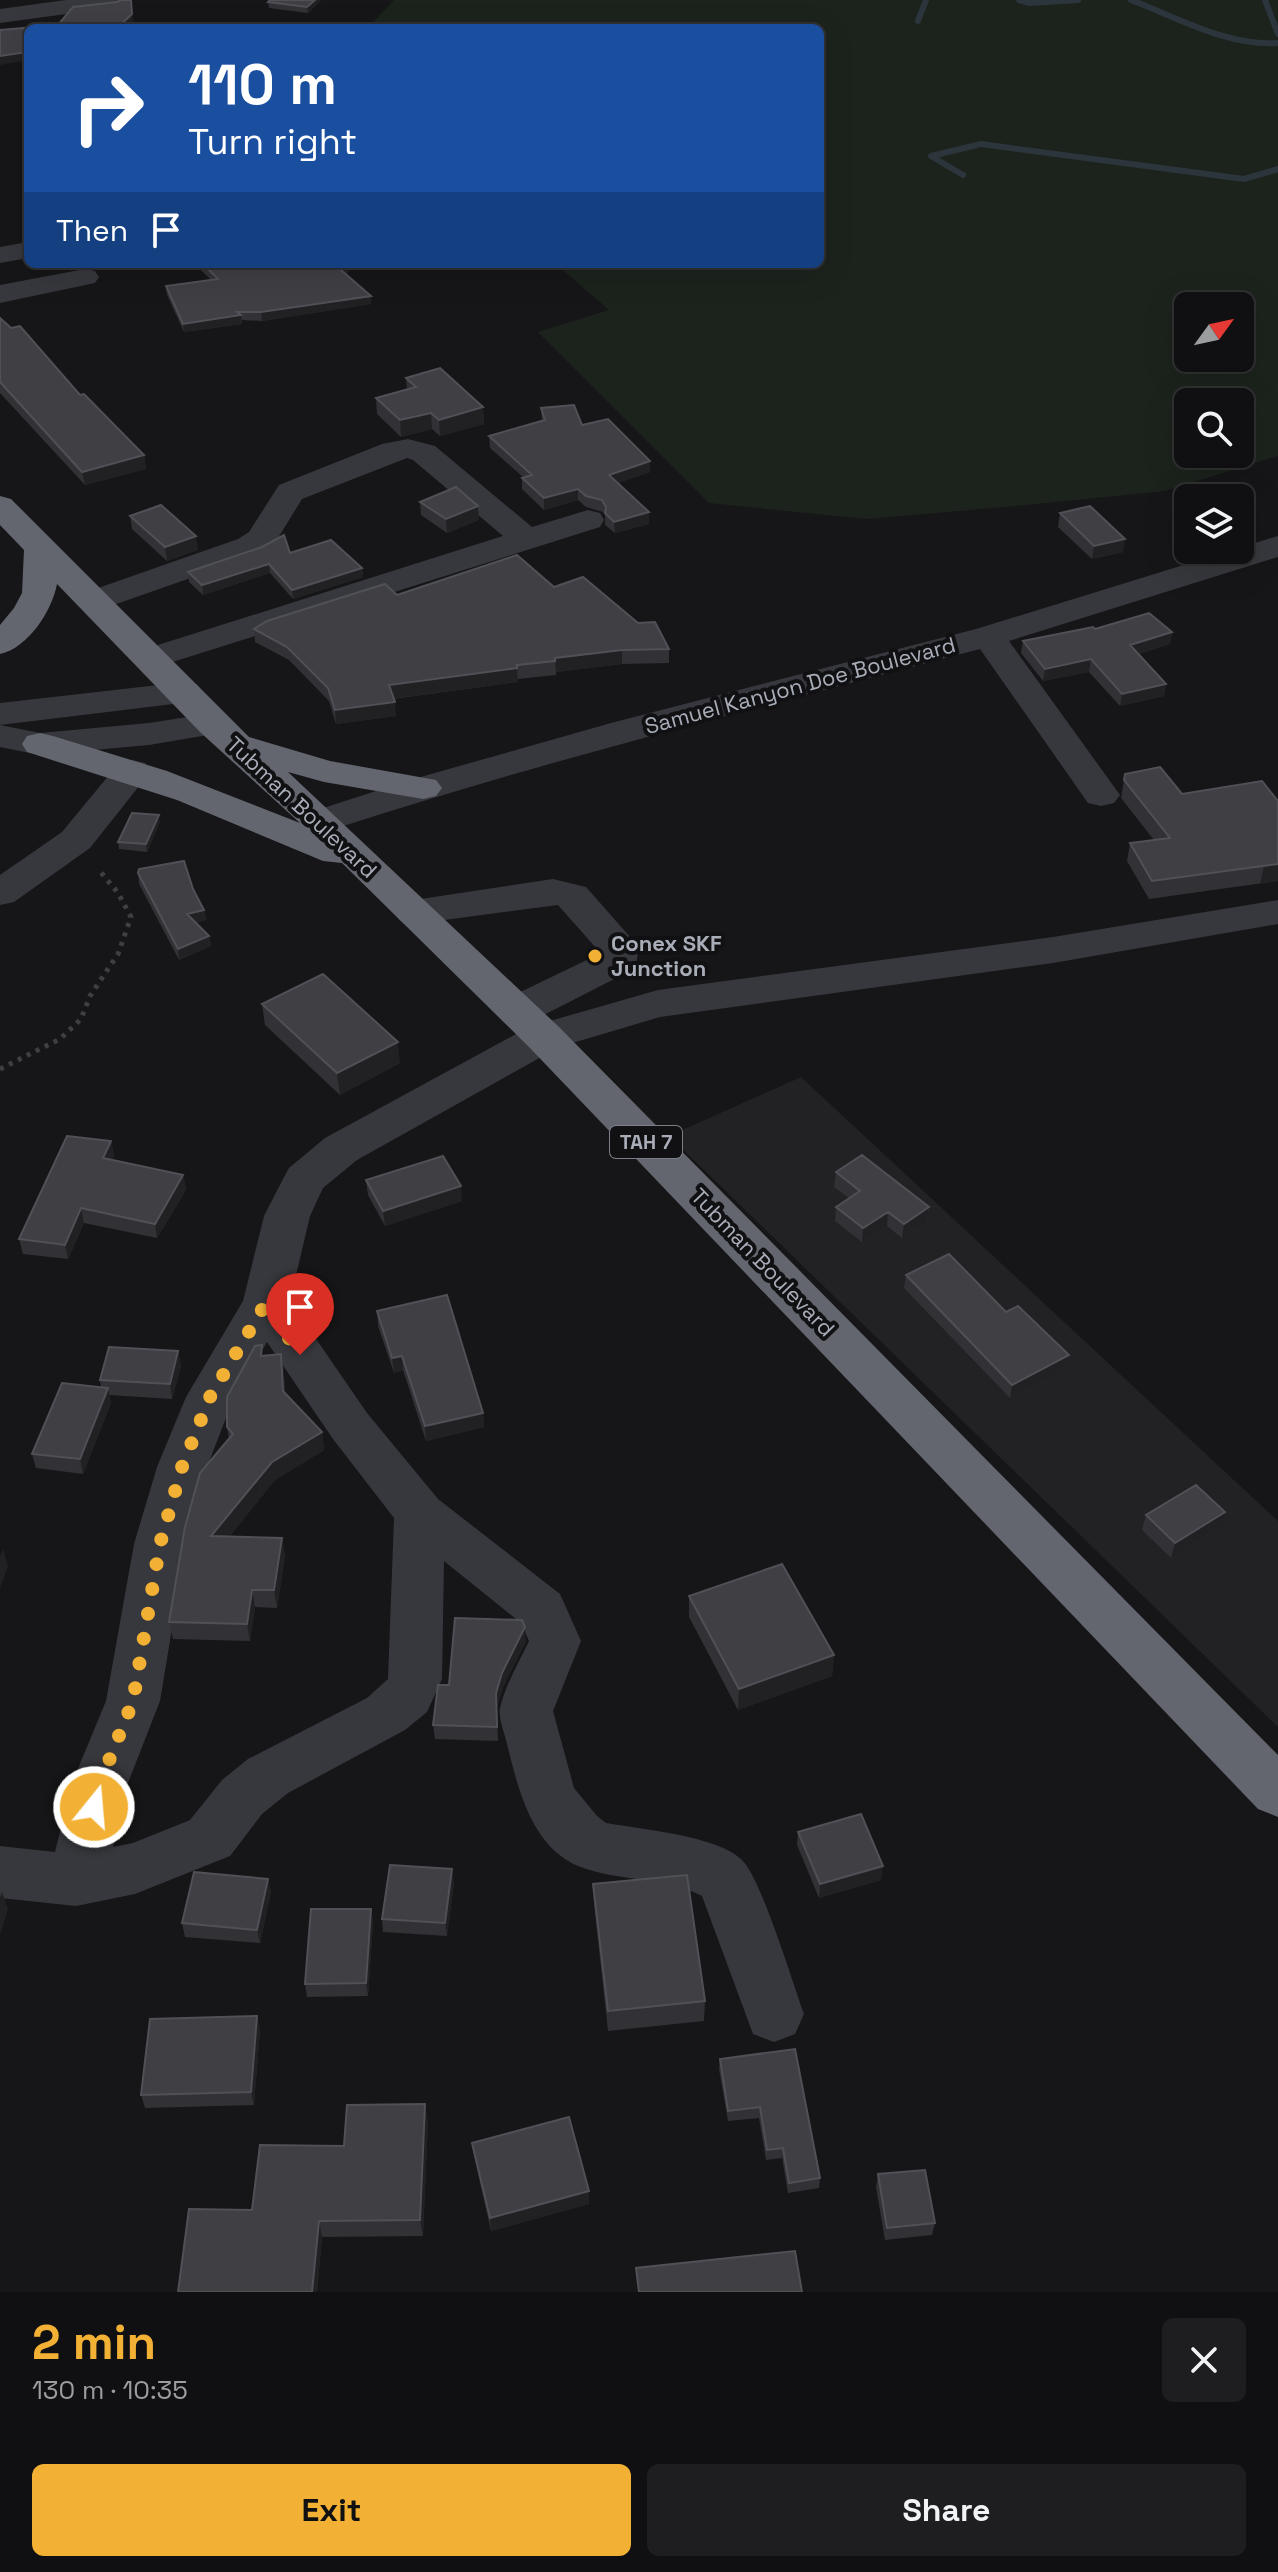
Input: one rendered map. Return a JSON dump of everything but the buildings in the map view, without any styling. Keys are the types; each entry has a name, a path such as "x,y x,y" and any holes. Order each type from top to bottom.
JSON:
{"highway":[{"name":"Tubman Boulevard","path":"0,506 210,720 321,821 530,1024 1278,1792"},
{"path":"0,644 26,617 43,587 41,550"},
{"path":"210,720 324,771 423,788"},
{"path":"40,744 132,771 231,807 367,866"}],"street":[{"path":"0,16 118,0"},
{"path":"0,255 24,251"},
{"path":"0,294 85,277"},
{"path":"93,601 250,546 261,539 290,492 393,451 408,448 424,453 526,539"},
{"path":"151,658 588,520"},
{"name":"Samuel Kanyon Doe Boulevard","path":"321,821 423,788 624,731 988,636 1278,546"},
{"path":"988,636 1101,795"},
{"path":"0,714 210,720"},
{"path":"0,736 40,744 149,734 210,720"},
{"path":"0,893 76,840 132,771"},
{"path":"76,1880 100,1783 133,1701 160,1544 182,1467 210,1397 266,1303 287,1216 305,1179 341,1149 530,1024 618,961 617,947 572,896 553,891 414,912"},
{"path":"530,1024 1053,950 1278,912"},
{"path":"266,1303 350,1426 420,1513 541,1609 555,1641 526,1711 549,1799 577,1834 594,1846 695,1864 722,1878 735,1904 774,2014"},
{"path":"0,1872 76,1880 135,1868 210,1838 242,1797 268,1776 386,1714 408,1696 415,1679 420,1513"}],"path":[{"path":"0,1069 60,1039 81,1019 90,996 118,954 131,917 118,893 99,870"}],"shaded area":[{"path":"394,0 1278,0 1278,456 1254,463 1254,388 1174,388 1174,468 1239,468 1188,484 1174,484 1174,488 1165,491 866,519 709,503 538,332 609,310 561,268 824,268 824,24 372,24"},
{"path":"801,1077 1278,1521 1278,1727 669,1136"}],"waterway":[{"path":"918,21 926,0"},
{"path":"1019,0 1030,3 1078,0"},
{"path":"1131,0 1222,36 1278,43"},
{"path":"1265,0 1278,34"},
{"path":"963,175 931,156 981,144 1244,179 1278,169"}],"place":[{"name":"Conex SKF Junction","path":"595,956"}],"route":[{"path":"94,1807 100,1783 133,1701 160,1544 182,1467 210,1397 266,1303 300,1355"}]}
